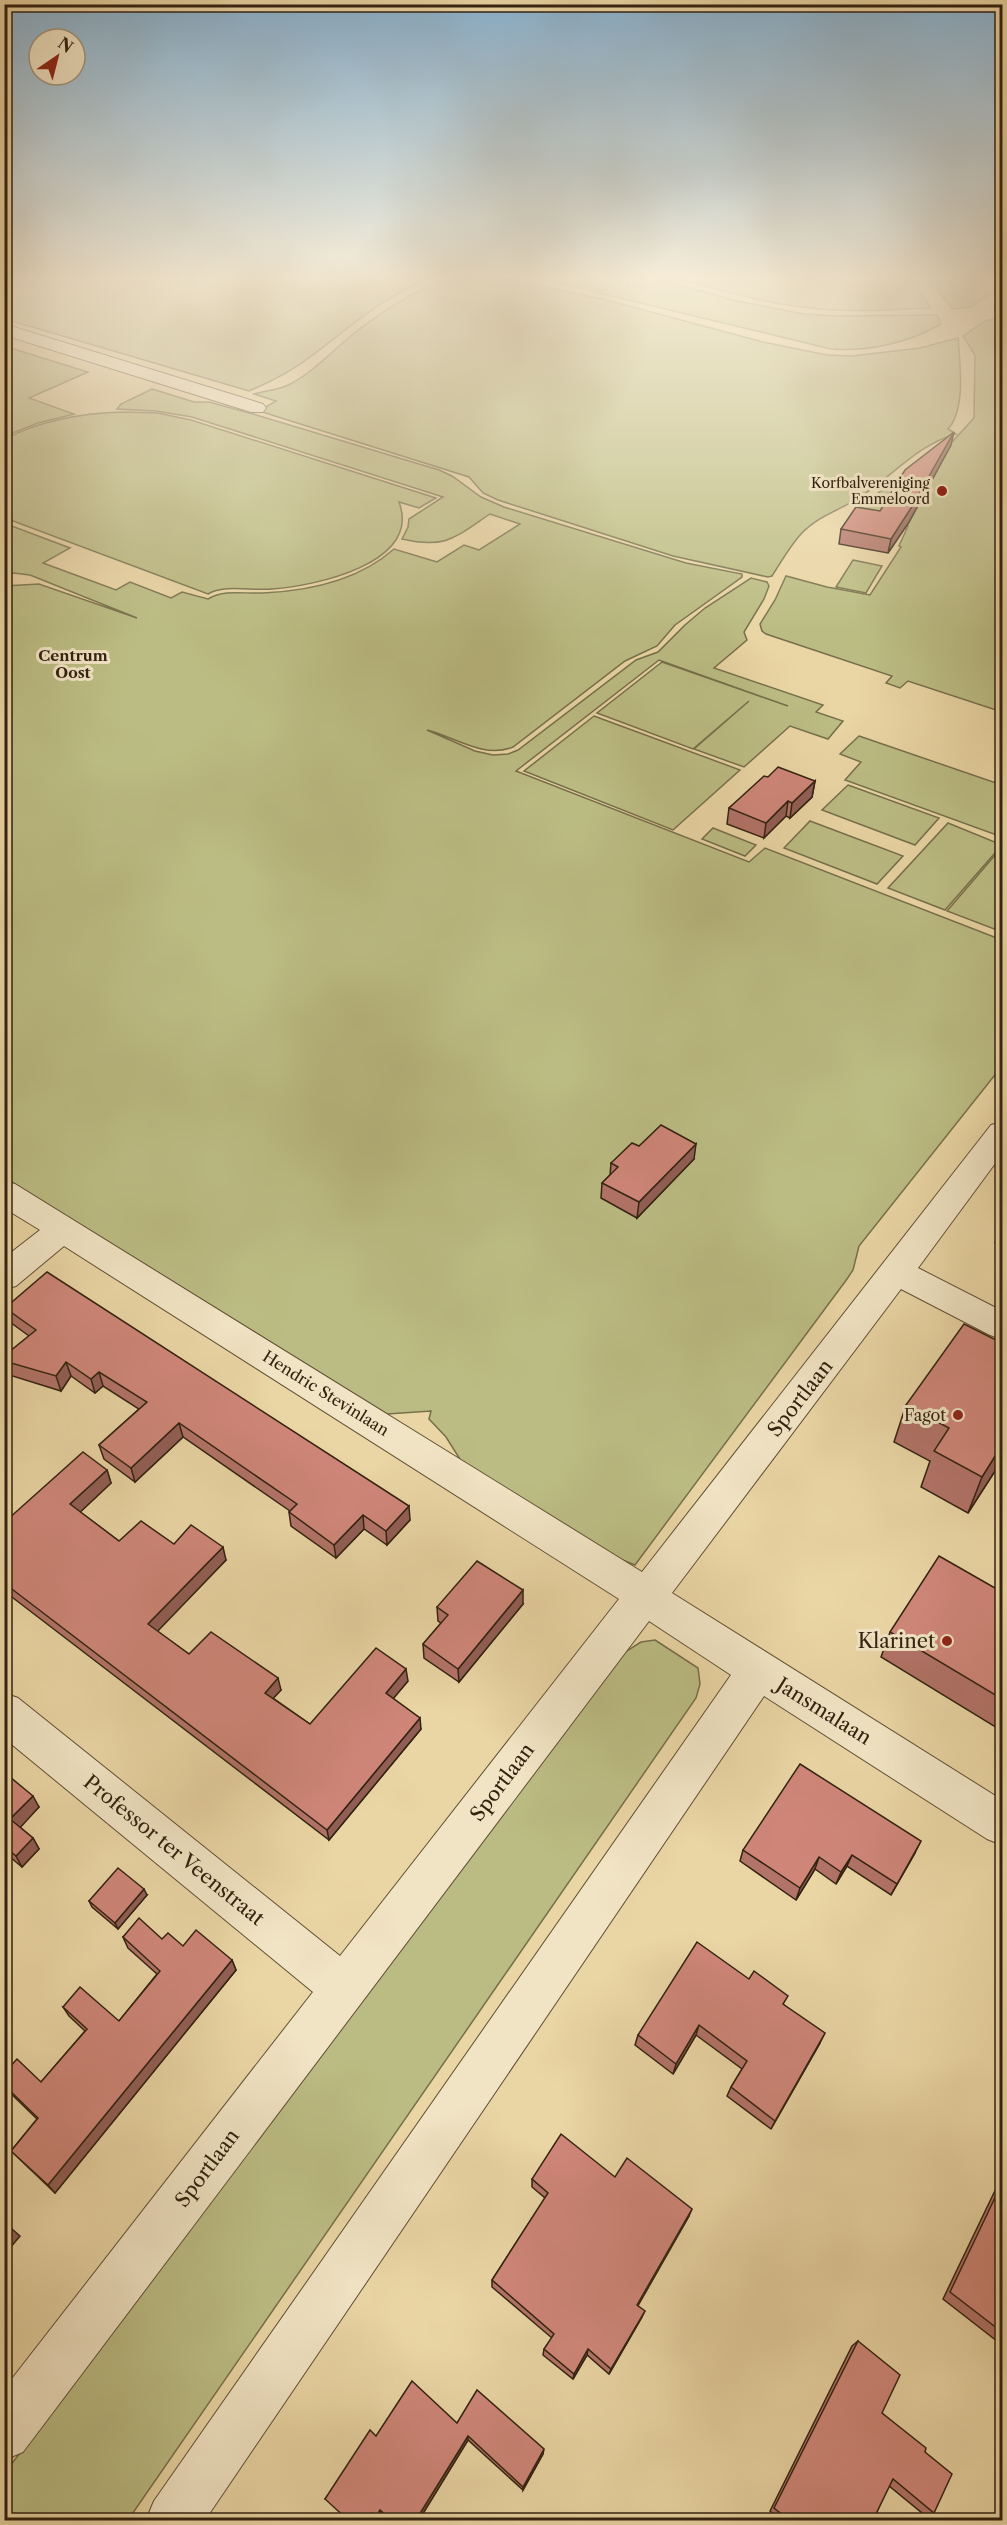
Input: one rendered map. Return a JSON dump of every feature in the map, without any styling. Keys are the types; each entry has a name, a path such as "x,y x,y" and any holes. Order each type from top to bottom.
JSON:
{"street":[{"path":"218,396 257,408"},
{"name":"Sportlaan","path":"4,2433 621,1625 646,1596 897,1272 1002,1133"},
{"name":"Hendric Stevinlaan","path":"4,1192 646,1596"},
{"path":"4,1277 63,1229"},
{"path":"897,1272 1002,1326"},
{"name":"Jansmalaan","path":"646,1596 693,1629 1002,1824"},
{"path":"173,2520 758,1670"},
{"name":"Professor ter Veenstraat","path":"4,1713 344,1988"}],"green space":[{"path":"5,396 34,396 29,398 74,414 38,423 5,436"},
{"path":"138,396 174,396 194,402 209,402 253,414 439,470 452,476 481,497 504,507 686,563 742,574 742,577 675,625 657,646 625,661 513,747 502,750 480,749 427,730 475,751 493,755 508,754 518,750 636,660 658,652 705,608 751,578 767,582 769,586 764,599 744,632 747,640 714,668 823,705 816,712 843,721 828,739 790,726 744,767 694,749 749,701 693,749 597,713 662,662 788,706 659,660 516,771 749,862 765,848 1002,940 1002,1066 859,1246 853,1270 847,1279 635,1565 600,1551 463,1464 446,1437 429,1419 431,1411 387,1414 5,1178 5,586 39,584 137,618 30,575 5,572 4,523 70,548 43,563 116,590 130,582 171,598 182,592 208,599 228,593 298,590 332,582 365,569 394,549 437,562 464,545 479,550 520,524 490,514 458,535 440,542 429,543 402,539 409,519 443,497 192,417 156,411 117,409 121,404"},
{"path":"260,396 960,396 954,421 948,429 956,434 929,445 853,502 814,522 797,539 772,576 768,577 673,556 498,500 483,493 469,477 259,411 276,401"},
{"path":"974,396 1002,396 1002,712 908,681 900,688 886,683 892,676 762,631 760,624 786,576 870,595 901,547 899,546 908,526 853,513 934,449 951,443 974,418"},
{"path":"158,413 191,420 436,498 419,508 399,502 402,523 395,541 380,556 360,568 337,577 290,587 222,589 208,594 5,518 5,439 48,422 93,414"},
{"path":"853,560 882,566 866,593 836,587"},
{"path":"594,716 740,770 673,830 524,771"},
{"path":"859,736 1002,785 1002,837 845,780 861,762 840,754"},
{"path":"848,785 939,818 915,845 822,810"},
{"path":"810,821 903,856 877,884 784,848"},
{"path":"948,823 1002,845 945,910 888,888"},
{"path":"713,828 756,845 745,856 702,839"},
{"path":"1002,847 1002,932 947,911"},
{"path":"655,1640 698,1668 700,1684 696,1698 128,2520 5,2520 4,2474 625,1652 641,1642"}],"building":[{"path":"954,432 891,539 841,529 856,507 880,511 905,470"},
{"path":"778,767 815,781 792,803 788,801 766,823 729,808 764,776 768,777"},
{"path":"661,1125 696,1144 639,1202 602,1183 618,1167 611,1163 632,1143 639,1146"},
{"path":"47,1272 409,1506 386,1531 363,1515 334,1545 289,1512 297,1504 179,1423 131,1468 99,1445 147,1402 99,1372 91,1379 66,1362 56,1376 4,1361 4,1356 36,1330 5,1308"},
{"name":"Fagot","path":"964,1324 1002,1343 1002,1445 982,1477 934,1451 949,1428 906,1405"},
{"path":"83,1452 107,1470 70,1504 119,1541 141,1521 174,1544 191,1525 223,1547 148,1624 189,1654 211,1632 278,1678 265,1693 310,1724 376,1648 406,1669 386,1693 420,1718 327,1830 4,1583 4,1519 7,1520"},
{"name":"Klarinet","path":"939,1556 1002,1592 1002,1699 890,1632"},
{"path":"477,1561 523,1590 458,1669 423,1644 448,1615 437,1607"},
{"path":"800,1764 921,1841 897,1884 852,1855 841,1872 819,1857 800,1888 743,1850"},
{"path":"4,1772 33,1796 10,1819 33,1838 16,1856 4,1846"},
{"path":"118,1868 144,1889 115,1923 89,1901"},
{"path":"139,1918 162,1939 168,1933 183,1946 196,1930 232,1960 48,2185 11,2151 38,2118 4,2085 4,2073 17,2059 41,2082 87,2029 63,2007 80,1987 119,2021 160,1971 123,1937"},
{"path":"697,1942 749,1979 754,1971 788,1996 783,2004 825,2033 775,2121 731,2087 747,2061 699,2025 676,2064 638,2035"},
{"path":"561,2134 615,2177 627,2158 692,2209 637,2305 645,2311 611,2369 588,2349 574,2374 544,2349 554,2334 492,2280 548,2193 532,2179"},
{"path":"1002,2183 1002,2332 950,2292"},
{"path":"4,2221 12,2229 4,2239"},
{"path":"858,2341 900,2375 882,2413 926,2448 925,2452 952,2474 934,2513 893,2479 873,2520 789,2520 774,2508"},
{"path":"412,2381 457,2423 477,2390 544,2449 523,2487 468,2436 416,2520 391,2520 380,2510 376,2517 372,2513 367,2520 348,2520 325,2499 370,2430 376,2436"}],"place":[{"name":"Korfbalvereniging Emmeloord","path":"942,491"},
{"name":"Fagot","path":"958,1415"},
{"name":"Klarinet","path":"947,1641"}],"district":[{"name":"Centrum Oost","path":"73,664"}]}
